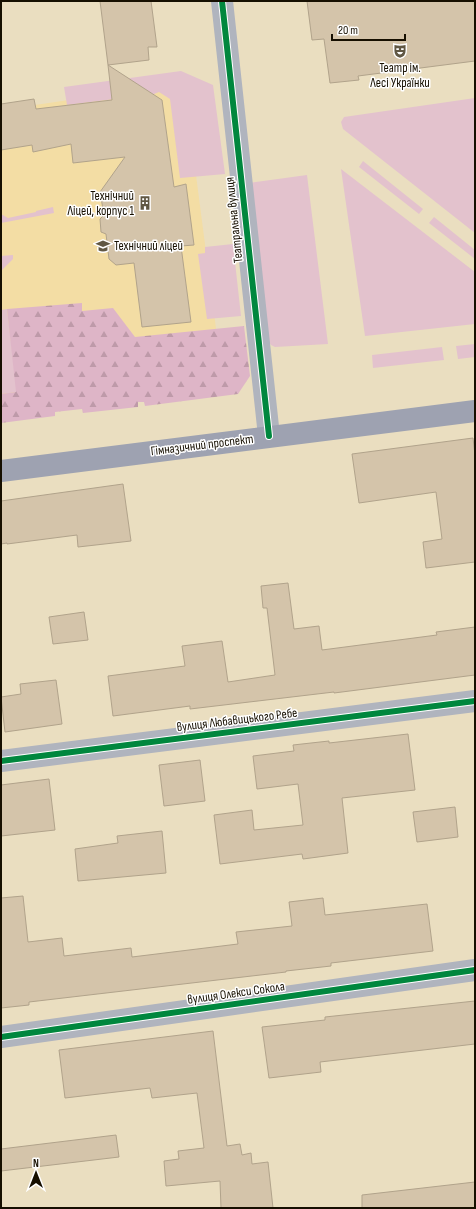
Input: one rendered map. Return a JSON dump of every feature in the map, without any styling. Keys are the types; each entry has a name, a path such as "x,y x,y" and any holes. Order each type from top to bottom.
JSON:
{"main road":[{"name":"Гімназичний проспект","path":"1,471 475,411"}],"street":[{"name":"Театральна вулиця","path":"222,1 269,436"},
{"name":"вулиця Любавицького Ребе","path":"1,760 475,701"},
{"name":"вулиця Олекси Сокола","path":"1,1037 475,970"}],"shaded area":[{"path":"181,71 213,85 225,174 180,178 170,99 159,92 154,94 67,105 64,87"},
{"name":"Технічний ліцей","path":"184,83 223,382 1,410 1,110"},
{"path":"475,98 475,233 343,129 341,122 344,117"},
{"path":"363,161 423,209 419,214 359,167"},
{"path":"341,169 475,272 475,324 365,336"},
{"path":"307,175 328,344 275,347 271,345 268,340 249,183"},
{"path":"53,207 54,213 1,223 1,214 8,218"},
{"path":"434,217 475,250 475,259 429,223"},
{"path":"233,244 241,316 207,319 198,254 205,253 205,247"},
{"path":"13,255 13,259 1,271 1,256"},
{"path":"7,309 17,392 1,394 1,310"},
{"path":"475,344 475,357 458,359 456,346"},
{"path":"442,347 444,360 373,368 372,355"}],"green space":[{"path":"82,303 82,311 113,308 135,337 244,326 250,376 238,394 145,406 144,402 138,402 138,407 83,413 82,409 55,412 55,416 1,423 1,394 16,392 7,309"}],"building":[{"path":"100,1 151,1 157,47 148,47 149,60 108,65"},
{"name":"Театр ім. Лесі Українки","path":"307,1 475,1 475,61 358,76 359,80 330,83 324,39 312,40"},
{"name":"Технічний Ліцей, корпус 1","path":"108,65 162,100 174,187 186,184 194,245 181,246 191,322 142,327 134,263 116,265 109,259 106,234 101,232 100,219 104,215 100,192 125,157 73,163 71,144 33,152 32,145 1,150 1,104 34,99 36,109 112,100"},
{"path":"473,438 475,455 475,562 426,568 423,542 442,539 436,492 359,503 352,454"},
{"path":"123,484 131,541 78,547 77,535 1,544 1,501"},
{"path":"288,583 294,629 319,626 322,650 437,635 436,632 475,627 475,675 334,693 190,709 190,706 113,716 108,676 185,666 182,646 222,641 228,682 275,675 267,608 263,608 261,586"},
{"path":"84,612 88,640 53,644 49,617"},
{"path":"56,680 62,724 5,732 1,697 21,694 20,684"},
{"path":"408,734 415,790 342,798 348,853 303,859 302,854 220,864 214,815 252,810 254,830 303,825 298,784 257,789 253,756 294,751 293,745 329,741 329,743"},
{"path":"200,760 205,801 164,806 159,765"},
{"path":"49,779 55,830 1,836 1,785"},
{"path":"455,807 458,837 417,842 413,812"},
{"path":"162,831 166,873 78,881 75,849 118,843 117,836"},
{"path":"23,896 28,942 62,938 64,956 131,948 132,957 238,944 236,932 292,926 289,902 323,898 325,915 427,904 433,951 331,963 331,966 286,972 29,1002 29,1005 1,1008 1,898"},
{"path":"475,1001 475,1044 320,1062 321,1072 269,1078 262,1027 325,1020 325,1017"},
{"path":"213,1031 227,1146 240,1144 242,1155 251,1153 252,1164 268,1162 273,1208 221,1208 220,1181 166,1186 164,1161 179,1159 178,1151 204,1148 197,1093 152,1098 150,1088 65,1098 59,1050"},
{"path":"116,1135 119,1157 1,1171 1,1149"},
{"path":"475,1182 475,1208 362,1208 362,1195"}],"cycle path":[{"path":"222,1 269,436"},
{"path":"1,761 475,701"},
{"path":"1,1037 475,970"}],"place":[{"name":"Театр ім. Лесі Українки","path":"400,51"},
{"name":"Технічний Ліцей, корпус 1","path":"145,203"},
{"name":"Технічний ліцей","path":"103,246"}]}
